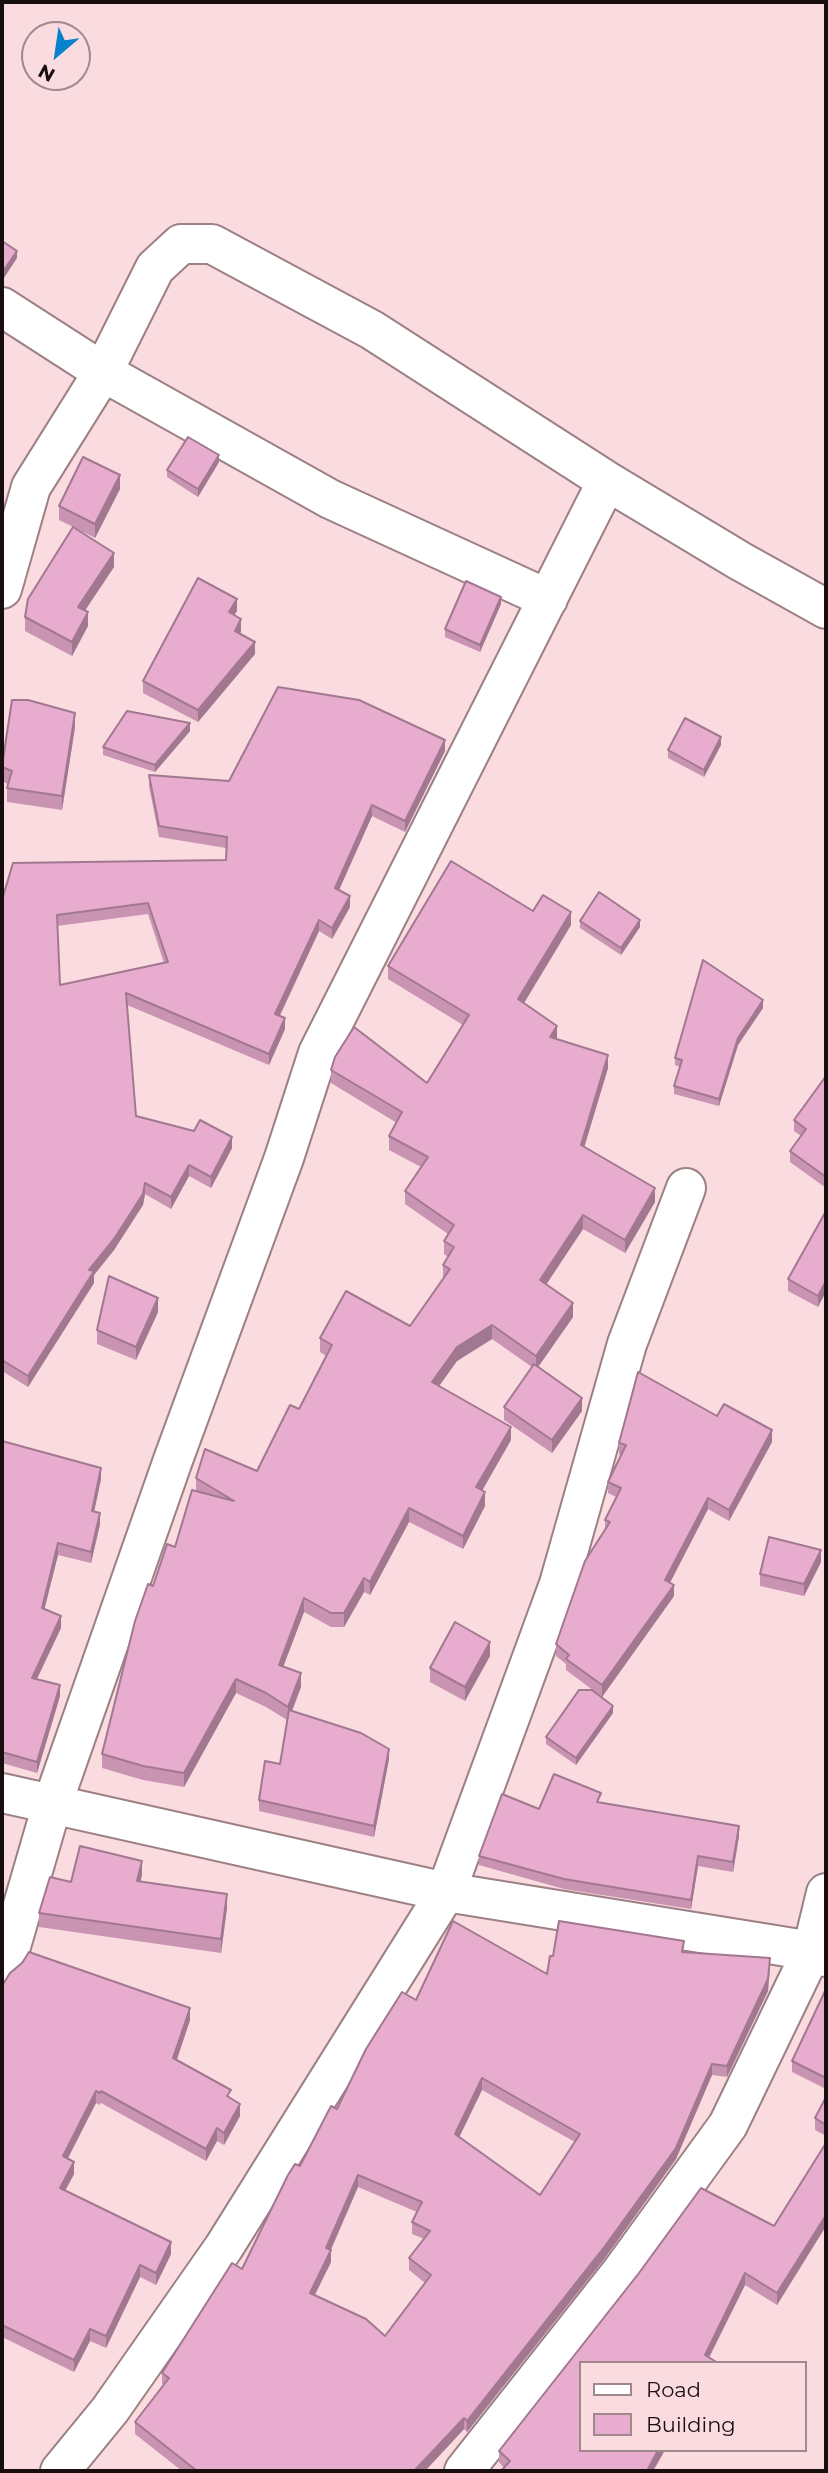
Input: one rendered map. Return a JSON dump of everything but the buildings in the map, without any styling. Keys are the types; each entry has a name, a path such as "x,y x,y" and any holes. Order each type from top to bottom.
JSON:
{"street":[{"path":"2,589 17,486 103,372 155,268 181,244 212,244 372,330 607,481 826,609"},
{"path":"2,307 103,372 330,499 548,599"},
{"path":"2,1965 7,1960 52,1805 173,1460 284,1158 318,1053 607,481"},
{"path":"60,2471 110,2410 224,2246 446,1892 559,1584 627,1344 686,1188"},
{"path":"2,1793 446,1892 819,1954"},
{"path":"464,2471 622,2271 728,2125 819,1954 826,1893"}]}
